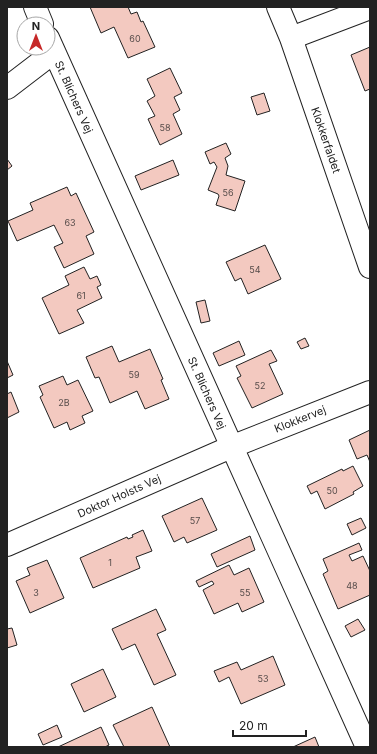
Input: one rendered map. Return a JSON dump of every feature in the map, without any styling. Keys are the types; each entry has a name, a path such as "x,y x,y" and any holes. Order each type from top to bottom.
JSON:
{"street":[{"name":"Klokkerfaldet","path":"278,7 291,38 366,240 370,267"},
{"path":"291,38 370,8"},
{"path":"7,88 40,56"},
{"name":"St. Blichers Vej","path":"56,56 367,747"},
{"name":"Klokkervej","path":"231,447 370,392"},
{"name":"Doktor Holsts Vej","path":"7,545 231,447"}],"building":[{"path":"90,7 128,7 131,14 137,12 141,22 143,21 155,47 128,58 114,27 101,33"},
{"path":"370,47 370,89 365,91 351,55"},
{"path":"170,68 182,93 174,97 180,110 173,114 182,134 160,145 148,119 155,116 147,101 155,96 147,79"},
{"path":"264,93 270,111 257,115 251,97"},
{"path":"226,143 231,154 225,158 228,166 226,175 245,181 235,211 216,205 219,196 218,194 208,190 217,167 214,162 210,164 205,152"},
{"path":"7,159 12,166 7,170"},
{"path":"173,160 179,175 141,190 135,176"},
{"path":"67,187 71,196 76,193 94,232 86,236 94,254 64,268 54,247 63,243 54,225 17,241 8,221 33,210 30,203"},
{"path":"265,245 281,279 248,294 241,278 235,281 226,262"},
{"path":"84,267 90,279 97,276 101,285 97,287 102,298 77,310 84,323 59,334 42,298 69,285 65,276"},
{"path":"205,300 210,321 201,323 196,302"},
{"path":"305,338 309,346 301,349 297,342"},
{"path":"239,341 245,355 219,366 213,353"},
{"path":"112,346 119,362 150,349 163,379 161,380 169,399 145,409 137,391 110,403 99,377 95,378 86,357"},
{"path":"271,350 277,361 269,364 283,394 252,408 237,378 241,376 236,366"},
{"path":"7,361 13,375 7,378"},
{"path":"63,376 67,385 78,380 93,411 82,416 85,423 70,430 67,422 54,428 40,397 43,395 39,386"},
{"path":"11,392 19,412 7,418 7,394"},
{"path":"370,430 370,462 367,455 357,459 349,440"},
{"path":"353,466 363,486 353,492 354,494 325,509 317,491 311,494 307,486 342,469 343,471"},
{"path":"202,498 217,530 187,543 184,537 174,542 162,516"},
{"path":"361,518 366,528 352,535 347,524"},
{"path":"143,530 152,551 136,557 140,568 93,588 80,558 127,537 128,539 133,537 132,535"},
{"path":"250,536 255,550 217,567 211,554"},
{"path":"359,543 362,550 349,555 352,561 363,556 370,571 370,595 338,609 323,574 328,571 323,559"},
{"path":"47,560 64,598 30,613 16,581 30,575 27,568"},
{"path":"229,565 234,575 249,568 264,602 242,612 238,603 214,614 203,590 214,584 212,581 199,587 196,581"},
{"path":"156,609 166,630 157,634 176,675 154,685 135,644 122,650 112,629"},
{"path":"358,619 365,630 351,637 345,626"},
{"path":"12,628 17,645 7,648 7,629"},
{"path":"273,656 285,685 241,704 229,677 219,682 214,671 237,662 241,670"},
{"path":"103,669 116,697 84,712 71,684"},
{"path":"152,707 170,747 124,747 113,725"},
{"path":"57,725 62,737 43,745 38,734"},
{"path":"101,727 109,745 105,747 58,747"},
{"path":"315,737 319,747 293,747"}]}
